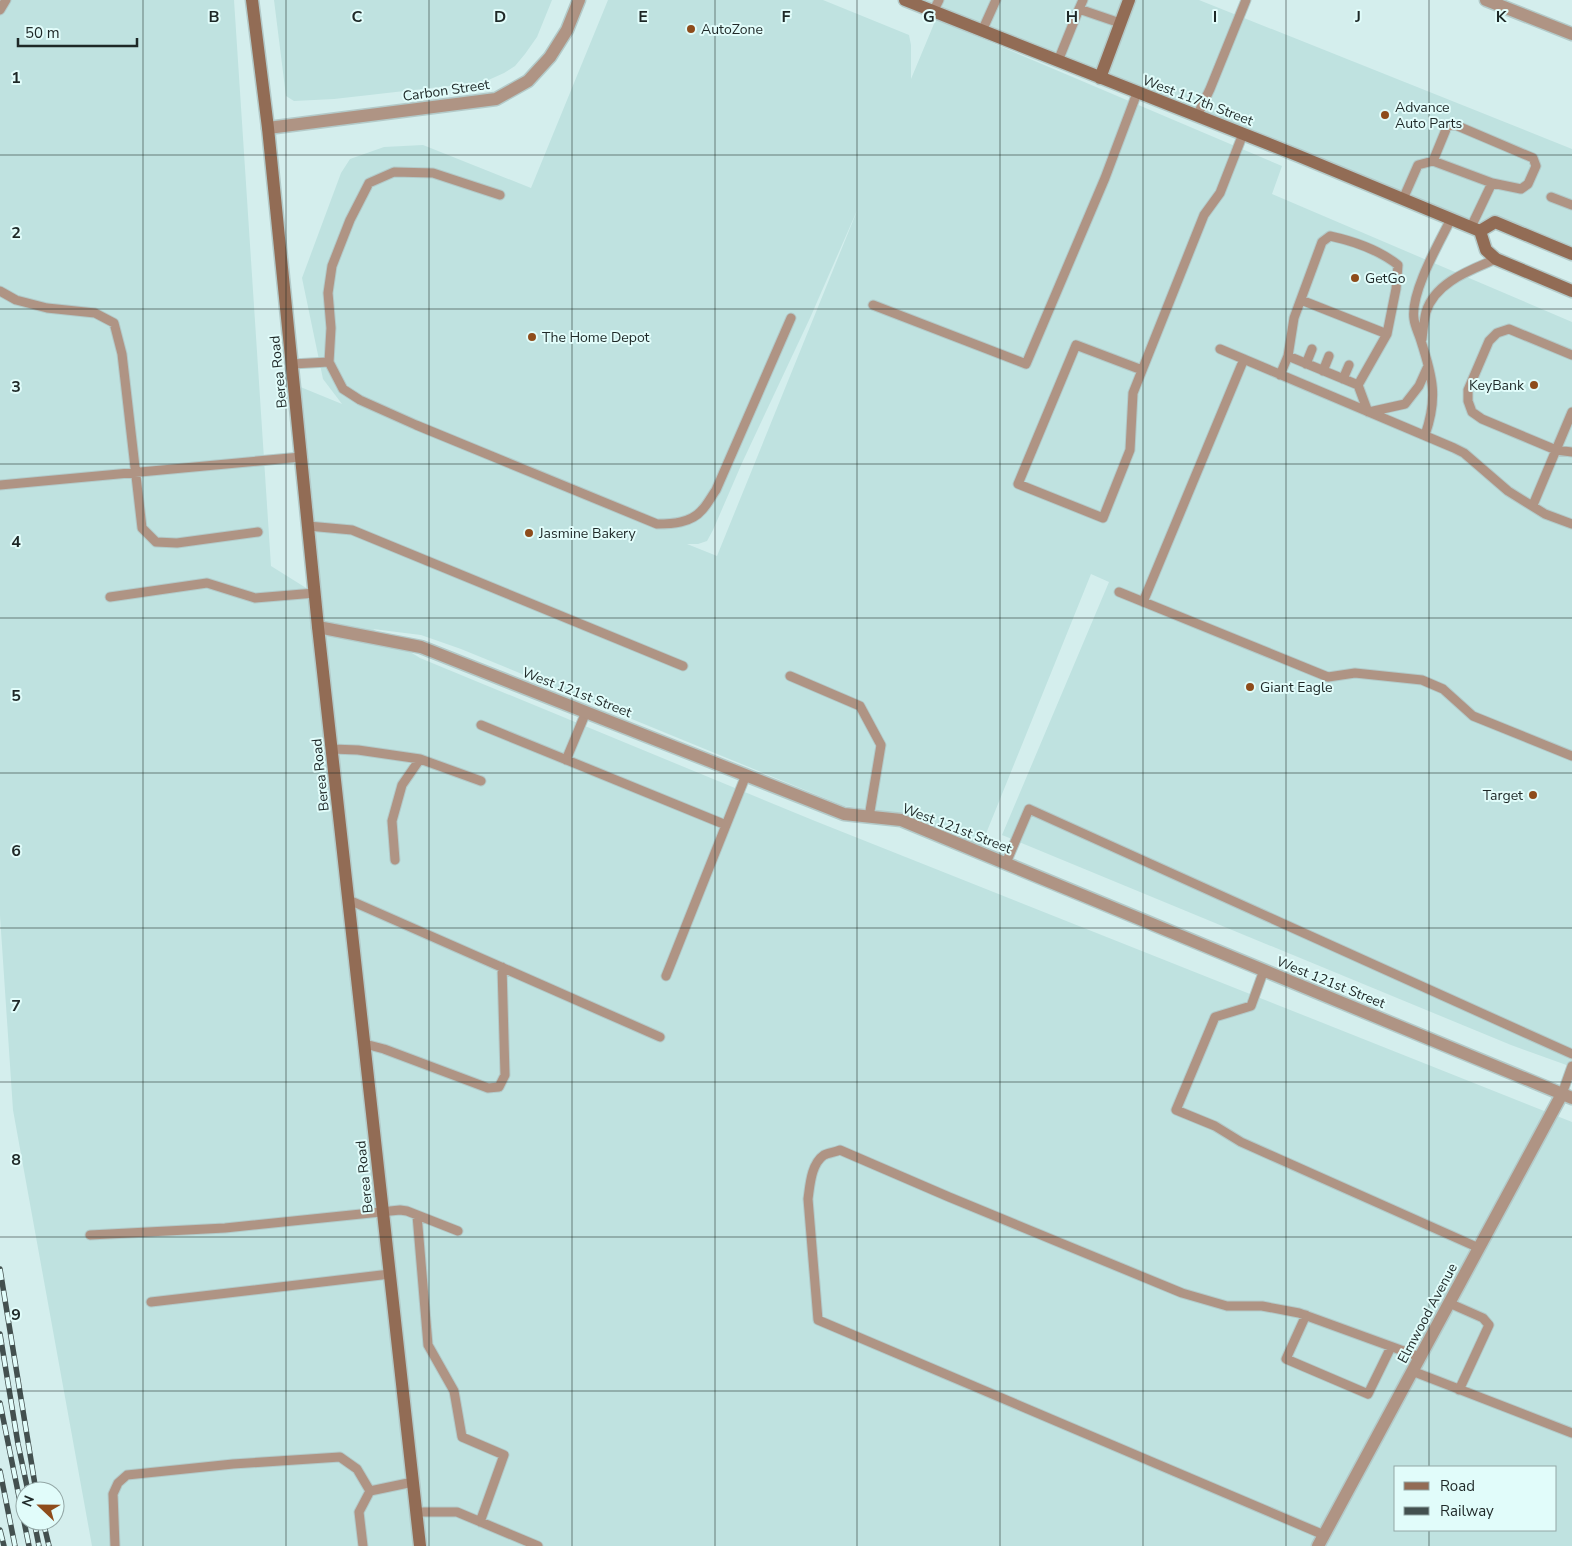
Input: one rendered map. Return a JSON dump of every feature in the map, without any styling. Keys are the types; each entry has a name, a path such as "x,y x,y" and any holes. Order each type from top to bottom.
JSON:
{"main road":[{"name":"Berea Road","path":"252,0 268,128 318,627 420,1546"},
{"name":"West 117th Street","path":"905,0 936,6 982,31 1243,134 1475,229"},
{"path":"1100,78 1129,0"},
{"path":"1572,254 1495,222 1475,229 1486,250 1496,259 1572,291"}],"street":[{"name":"Carbon Street","path":"268,128 496,99 528,81 550,57 567,30 579,0"},
{"path":"1486,0 1572,34"},
{"name":"West 121st Street","path":"318,627 421,647 844,814 901,820 1567,1096"},
{"name":"Elmwood Avenue","path":"1321,1540 1479,1248 1567,1096"}],"lane":[{"path":"0,10 6,0"},
{"path":"982,31 996,0"},
{"path":"1058,61 1083,0"},
{"path":"1197,116 1246,0"},
{"path":"1079,9 1120,23"},
{"path":"873,305 1026,364 1105,178 1137,92"},
{"path":"1404,199 1418,165 1433,160 1492,183 1521,189 1528,184 1536,166 1533,158 1470,135 1453,124 1447,127 1433,160"},
{"path":"1142,370 1076,344 1018,484 1103,518 1130,450 1133,393 1204,216 1220,193 1243,134"},
{"path":"1456,170 1460,159"},
{"path":"1481,179 1485,169"},
{"path":"500,195 433,173 394,172 369,183 350,220 332,266 328,293 331,328 329,362 343,389 360,400 424,429 657,524 675,524 701,512 716,490 791,318"},
{"path":"1475,229 1492,183"},
{"path":"1551,197 1572,205"},
{"path":"1425,435 1432,416 1434,389 1414,319 1415,301 1429,264 1450,219"},
{"path":"1280,375 1288,356 1294,318 1322,242 1330,236 1387,256 1398,265 1396,289 1387,334 1358,385"},
{"path":"1422,342 1427,310 1438,292 1453,279 1496,259"},
{"path":"0,292 16,300 47,308 95,313 114,323 122,354 142,528 156,542 177,543 258,532"},
{"path":"1301,300 1326,315 1387,334"},
{"path":"1361,336 1365,326"},
{"path":"1572,355 1509,329 1497,333 1489,341 1468,390 1468,401 1472,412 1482,419 1556,450 1572,452"},
{"path":"1220,349 1464,453 1508,491 1545,514 1570,524 1572,513"},
{"path":"1306,364 1312,349"},
{"path":"1288,356 1358,385 1368,412"},
{"path":"1323,370 1330,356"},
{"path":"1143,602 1244,360"},
{"path":"292,364 329,362"},
{"path":"1343,379 1349,365"},
{"path":"1368,412 1405,404 1418,386 1428,366"},
{"path":"1533,505 1572,412"},
{"path":"0,485 301,457"},
{"path":"308,526 352,530 683,666"},
{"path":"110,596 207,583 255,598 315,593"},
{"path":"1119,592 1328,677 1355,673 1422,680 1443,689 1473,716 1572,756"},
{"path":"790,676 860,706 881,745 869,817"},
{"path":"566,760 586,712"},
{"path":"481,725 726,825"},
{"path":"332,750 358,750 420,759 481,780"},
{"path":"396,860 392,821 402,785 420,759"},
{"path":"666,976 746,775"},
{"path":"1006,863 1029,810 1572,1054"},
{"path":"349,900 660,1038"},
{"path":"365,1044 384,1049 488,1088 499,1087 505,1075 502,967"},
{"path":"1264,970 1251,1006 1215,1017 1176,1110 1216,1126 1241,1142 1479,1248"},
{"path":"1567,1096 1572,1066"},
{"path":"1321,1540 818,1320 808,1199 810,1181 816,1166 824,1155 840,1150 958,1201 1182,1293 1227,1306 1279,1308 1306,1315 1420,1357"},
{"path":"90,1235 225,1228 400,1210 416,1214 458,1231"},
{"path":"416,1214 428,1345 454,1391 462,1437 504,1455 480,1522"},
{"path":"151,1302 390,1274"},
{"path":"1449,1303 1483,1318 1489,1325 1459,1390"},
{"path":"1306,1315 1286,1359 1368,1394 1391,1347"},
{"path":"1412,1371 1572,1433"},
{"path":"115,1546 113,1494 118,1483 127,1475 233,1464 340,1456 356,1469 370,1492"},
{"path":"363,1546 359,1512 370,1492 413,1482"},
{"path":"417,1512 457,1512 538,1546"}],"shaded area":[{"path":"0,0 234,0 271,566 319,596 298,386 342,404 323,379 302,278 341,173 350,159 384,147 423,145 531,188 608,0 823,0 909,35 911,45 911,79 936,19 1282,166 1272,194 1572,322 1572,1067 1511,1045 1002,835 1109,582 1091,574 981,846 904,814 844,806 461,649 421,635 373,629 420,658 815,821 1572,1122 1572,1546 92,1546 13,1110 0,916","holes":["859,206 717,556 687,544 698,544 707,541 713,530"]},
{"path":"274,0 552,0 537,37 525,54 515,66 484,82 334,99 294,101 286,96"},
{"path":"905,0 1199,0 1572,149 1572,254 1495,222 1480,231"}],"railway":[{"path":"0,1269 34,1481"},
{"path":"0,1334 26,1481"},
{"path":"0,1403 29,1546"},
{"path":"0,1471 15,1546"},
{"path":"0,1530 4,1546"},
{"path":"36,1531 39,1546"},
{"path":"45,1531 49,1546"}],"place":[{"name":"AutoZone","path":"691,29"},
{"name":"Advance Auto Parts","path":"1385,115"},
{"name":"GetGo","path":"1355,278"},
{"name":"The Home Depot","path":"532,337"},
{"name":"KeyBank","path":"1534,385"},
{"name":"Jasmine Bakery","path":"529,533"},
{"name":"Giant Eagle","path":"1250,687"},
{"name":"Target","path":"1533,795"}]}
